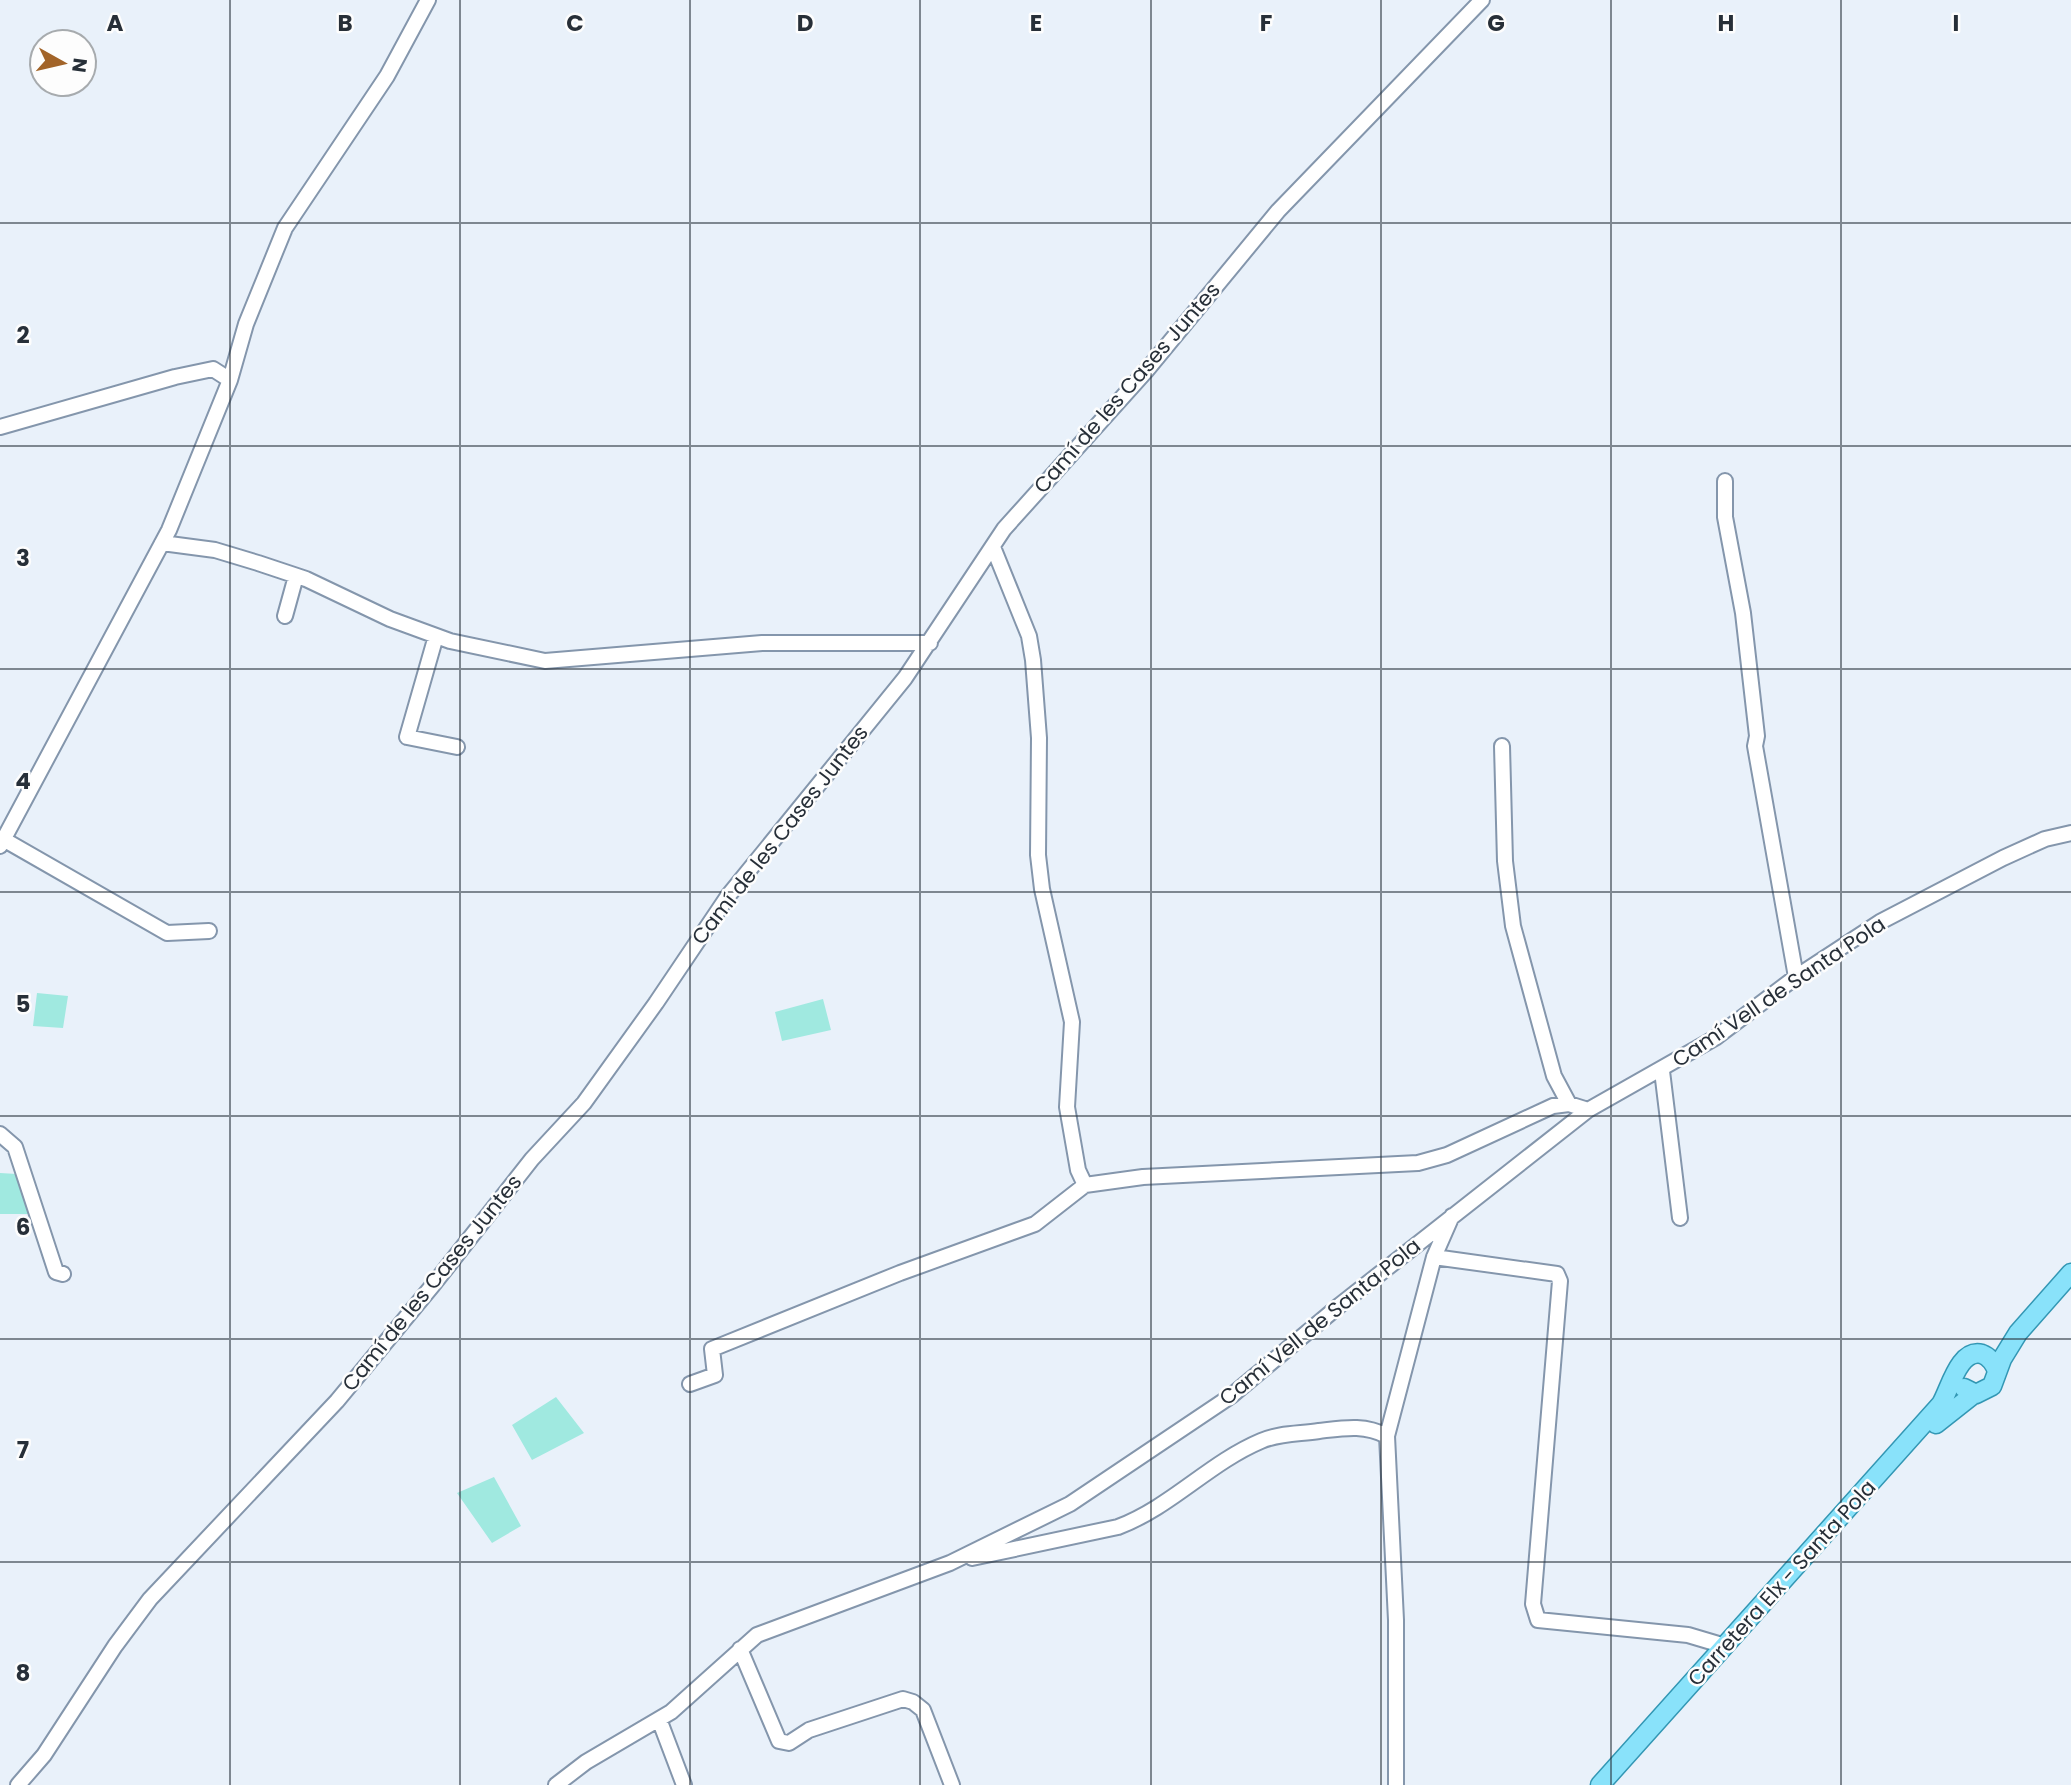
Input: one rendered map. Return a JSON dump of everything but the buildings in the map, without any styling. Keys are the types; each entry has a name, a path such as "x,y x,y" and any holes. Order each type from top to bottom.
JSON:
{"main road":[{"path":"1982,1354 1999,1342 2071,1264"},
{"path":"1997,1371 1991,1360 1982,1354 1976,1354 1962,1360 1957,1376 1964,1388 1974,1394 1992,1386 1997,1371 2018,1333 2071,1273"},
{"name":"Carretera Elx - Santa Pola","path":"1600,1785 1941,1404 1957,1376"},
{"name":"Carretera Elx - Santa Pola","path":"1608,1785 1921,1439 1958,1404 1974,1394"}],"street":[{"path":"209,931 167,933 2,842 162,543 230,380 246,324 285,228 387,75 428,0"},
{"name":"Camí de les Cases Juntes","path":"18,1785 44,1755 115,1646 150,1599 337,1401 433,1285 532,1158 584,1102 636,1032 728,896 930,643 1004,529 1146,371 1278,211 1482,0"},
{"path":"0,427 175,377 214,369 230,380"},
{"path":"1725,481 1725,517 1743,613 1758,736 1755,746 1796,976"},
{"path":"162,543 215,550 296,576 390,619 436,636 516,657 545,661 762,643 930,643"},
{"path":"993,547 1029,636 1033,660 1039,738 1038,855 1042,889 1072,1022 1067,1107 1078,1170 1085,1185"},
{"path":"285,616 296,576"},
{"path":"436,636 407,737 457,747"},
{"path":"1502,746 1505,861 1513,926 1554,1076 1569,1104"},
{"name":"Camí Vell de Santa Pola","path":"556,1785 575,1769 659,1719 691,1696 757,1635 950,1563 1070,1504 1231,1396 1453,1215 1588,1110 1662,1071 1715,1038 1796,976 1880,922 1941,888 2045,839 2071,833"},
{"path":"1662,1071 1680,1218"},
{"path":"690,1384 715,1375 712,1349 900,1273 1035,1224 1085,1185 1143,1177 1418,1163 1447,1156 1553,1106 1569,1104 1588,1110"},
{"path":"0,1134 15,1147 56,1272 63,1274"},
{"path":"1396,1785 1396,1620 1387,1436 1434,1257 1453,1215"},
{"path":"1434,1257 1557,1275 1560,1281 1532,1604 1538,1620 1688,1635 1725,1646"},
{"path":"950,1563 1118,1527 1141,1518 1261,1440 1348,1427 1371,1428 1387,1436"},
{"path":"740,1649 779,1741 789,1742 809,1730 903,1699 913,1702 923,1710 952,1785"},
{"path":"659,1719 684,1785"}],"shaded area":[{"path":"37,993 68,996 63,1028 33,1026"},
{"path":"823,999 831,1030 782,1041 775,1012"},
{"path":"0,1173 17,1174 29,1214 0,1214"},
{"path":"556,1397 584,1433 532,1460 512,1425"},
{"path":"494,1477 521,1526 492,1543 457,1493"}]}
